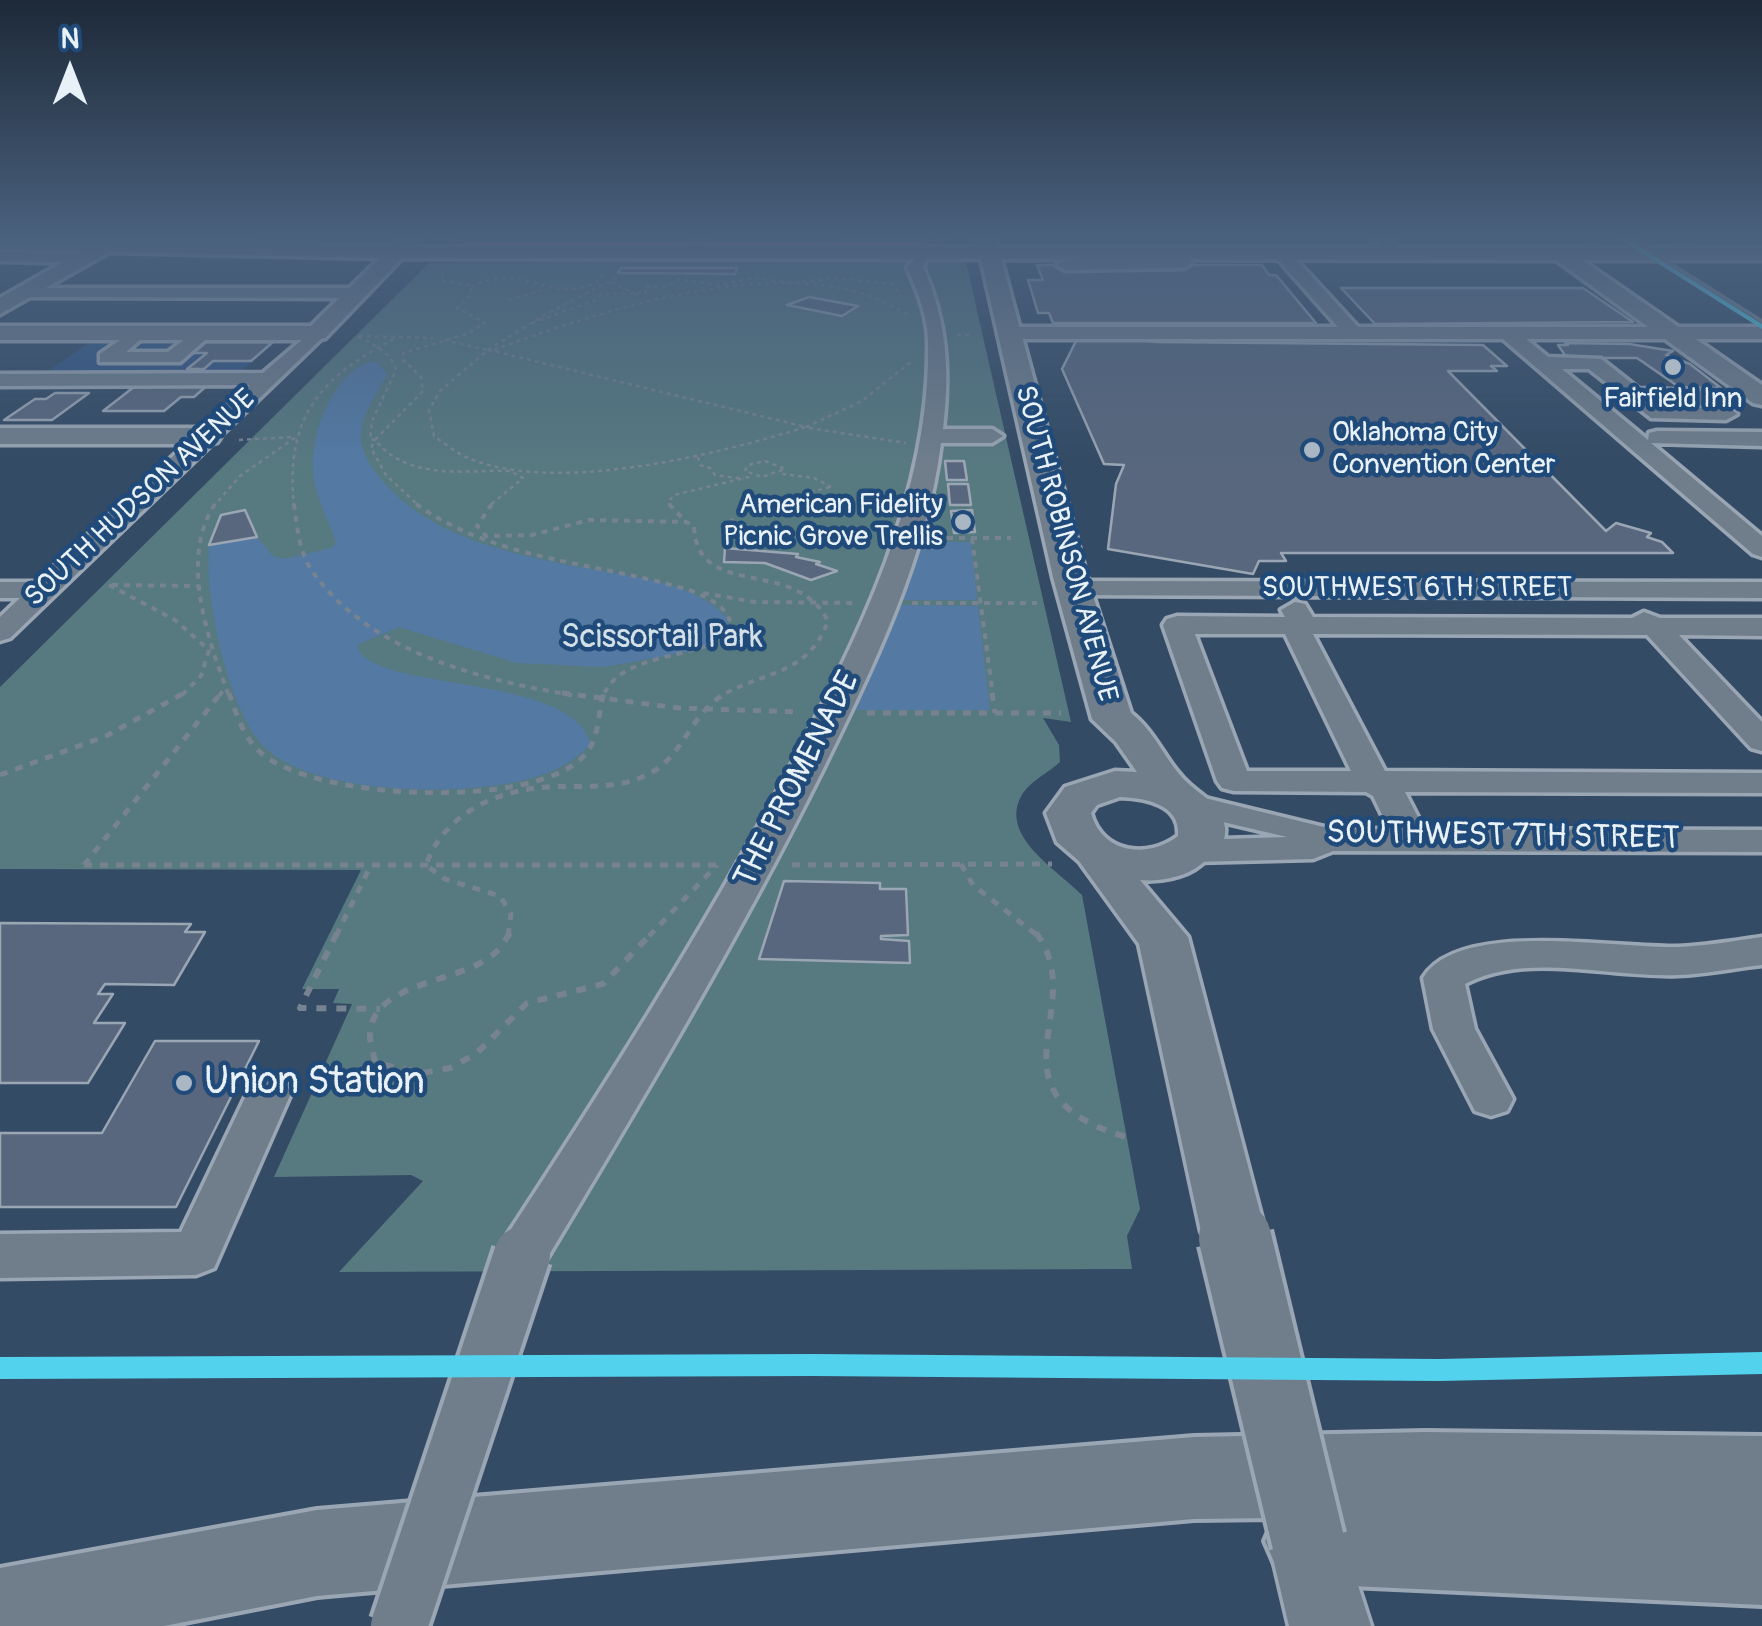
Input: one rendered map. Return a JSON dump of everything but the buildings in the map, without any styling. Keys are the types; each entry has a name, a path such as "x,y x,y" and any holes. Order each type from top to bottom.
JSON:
{"highway":[{"path":"0,1613 317,1553 1174,1480 1426,1474 1762,1477"},
{"path":"1308,1541 1762,1561"}],"main road":[{"name":"SOUTH HUDSON AVENUE","path":"317,333 335,315"},
{"name":"SOUTH ROBINSON AVENUE","path":"1005,315 1073,589 1112,719 1131,733 1181,799"},
{"path":"1651,315 1762,398"},
{"path":"1678,315 1762,369"},
{"path":"0,333 317,333"},
{"path":"0,436 207,436"},
{"name":"SOUTH ROBINSON AVENUE","path":"1075,860 1066,822 1068,810 1086,792 1103,761 1105,732 1112,719"},
{"path":"1086,792 1127,784 1181,799 1203,828 1201,841 1188,855 1170,902 1174,925 1163,937"},
{"path":"1075,860 1144,866 1188,855"},
{"path":"1075,860 1134,902 1145,925 1163,937 1330,1626"}],"street":[{"name":"THE PROMENADE","path":"399,1626 522,1256 714,944 836,712 884,602 907,538 934,411 937,355 923,315"},
{"path":"1337,315 1353,333"},
{"path":"139,333 107,358 173,358 204,333"},
{"name":"SOUTH HUDSON AVENUE","path":"0,632 317,333"},
{"path":"1009,333 1762,333"},
{"path":"1508,333 1762,548"},
{"path":"1544,364 1594,364 1645,373 1673,394"},
{"path":"1594,364 1658,414 1726,414 1700,394 1633,394"},
{"path":"0,380 268,380"},
{"path":"928,440 992,436"},
{"path":"1631,438 1762,439"},
{"name":"SOUTHWEST 6TH STREET","path":"1073,589 1762,590"},
{"path":"1275,589 1279,617 1296,626 1373,782"},
{"path":"0,590 45,590"},
{"path":"1619,590 1633,616 1655,627 1762,742"},
{"path":"1762,627 1177,625 1234,781 1762,783"},
{"path":"1373,782 1366,790 1402,840"},
{"name":"SOUTHWEST 7TH STREET","path":"1181,799 1240,818 1307,830 1328,840 1762,841"},
{"path":"1188,855 1312,848 1328,840"},
{"path":"1491,1099 1454,1030 1443,978 1481,958 1541,955 1677,961 1762,951"},
{"path":"0,1256 196,1253 269,1092"}],"path":[{"path":"426,865 437,838 452,824 483,805 567,769 585,757 594,747 605,689 633,668 708,650 723,642 735,623 731,612 690,590 526,552 460,530 409,499 378,463 371,448 375,440 422,393 422,379 403,360 403,353 484,326 481,318 474,315"},
{"path":"486,536 478,526 481,515 523,478 512,469 467,457 442,444 428,420 437,392 544,315"},
{"path":"529,323 564,315"},
{"path":"491,351 589,315"},
{"path":"918,348 913,360 883,388 836,416 806,428 698,457 613,468 444,471 412,466 390,457 375,440 370,440 371,422 398,374 393,357 357,336 440,339 806,428 862,440 928,440"},
{"path":"404,336 349,364 326,383 307,408 296,436 291,474 303,546 312,570 336,600 394,640 514,684 603,702 700,712 1062,713"},
{"path":"256,437 296,436"},
{"path":"296,436 246,471 208,515 198,532 195,563 204,592 212,649 247,737 261,753 300,774 375,791 610,786 649,775 674,757 686,728 725,693 805,660 820,644 828,618 820,605 791,587 727,571 706,561 694,545 694,526 686,522 589,520 532,535 486,536"},
{"path":"698,457 700,465 710,468 715,476 746,479"},
{"path":"754,476 745,468 765,462 782,464 780,474"},
{"path":"686,522 684,516 670,508 668,502 674,495 754,476 780,474 814,478 831,488 782,494 752,506 725,528 724,547"},
{"path":"907,538 1011,538"},
{"path":"972,538 996,714"},
{"path":"199,586 109,585 152,604 212,649"},
{"path":"0,775 108,733 172,701 197,682 212,649"},
{"path":"226,687 84,865 961,864 1075,860"},
{"path":"961,864 970,884 1026,922 1042,941 1052,962 1057,989 1043,1053 1049,1077 1064,1102 1083,1121 1107,1134 1133,1139"},
{"path":"371,865 300,1008 380,1010"},
{"path":"426,865 444,881 498,893 508,904 512,929 488,958 412,987 380,1010 371,1027 369,1046 375,1064 416,1075 462,1065 492,1038 498,1025 534,1000 582,993 603,984 717,865"}],"shaded area":[{"path":"90,342 276,342 234,377 39,377"},
{"path":"368,362 378,362 387,375 363,421 362,446 376,472 408,506 454,533 506,551 679,588 727,618 728,627 713,643 697,650 605,667 517,663 399,627 357,645 369,660 395,671 511,694 547,705 576,721 591,744 556,769 532,778 469,788 389,788 349,783 313,774 282,760 260,742 237,702 214,619 209,545 257,537 273,556 284,559 332,548 336,542 314,476 316,437 335,392"},
{"path":"917,542 971,542 977,600 892,600"},
{"path":"893,605 978,606 990,710 845,710"}],"green space":[{"name":"Scissortail Park","path":"377,315 978,315 1071,722 1043,718 1059,745 1060,762 1023,793 1017,823 1033,850 1082,895 1140,1209 1127,1236 1132,1269 339,1272 423,1181 411,1175 274,1177 352,1004 333,1003 339,989 302,989 361,870 0,869 0,687"}],"railway":[{"path":"1752,315 1762,321"},
{"path":"0,1368 813,1365 1439,1370 1762,1363"}],"transit line":[{"path":"1743,315 1762,327"},
{"path":"0,1368 813,1365 1439,1370 1762,1363"}],"place":[{"name":"Fairfield Inn","path":"1673,367"},
{"name":"Oklahoma City Convention Center","path":"1312,450"},
{"name":"American Fidelity Picnic Grove Trellis","path":"963,522"},
{"name":"Union Station","path":"184,1083"}]}
